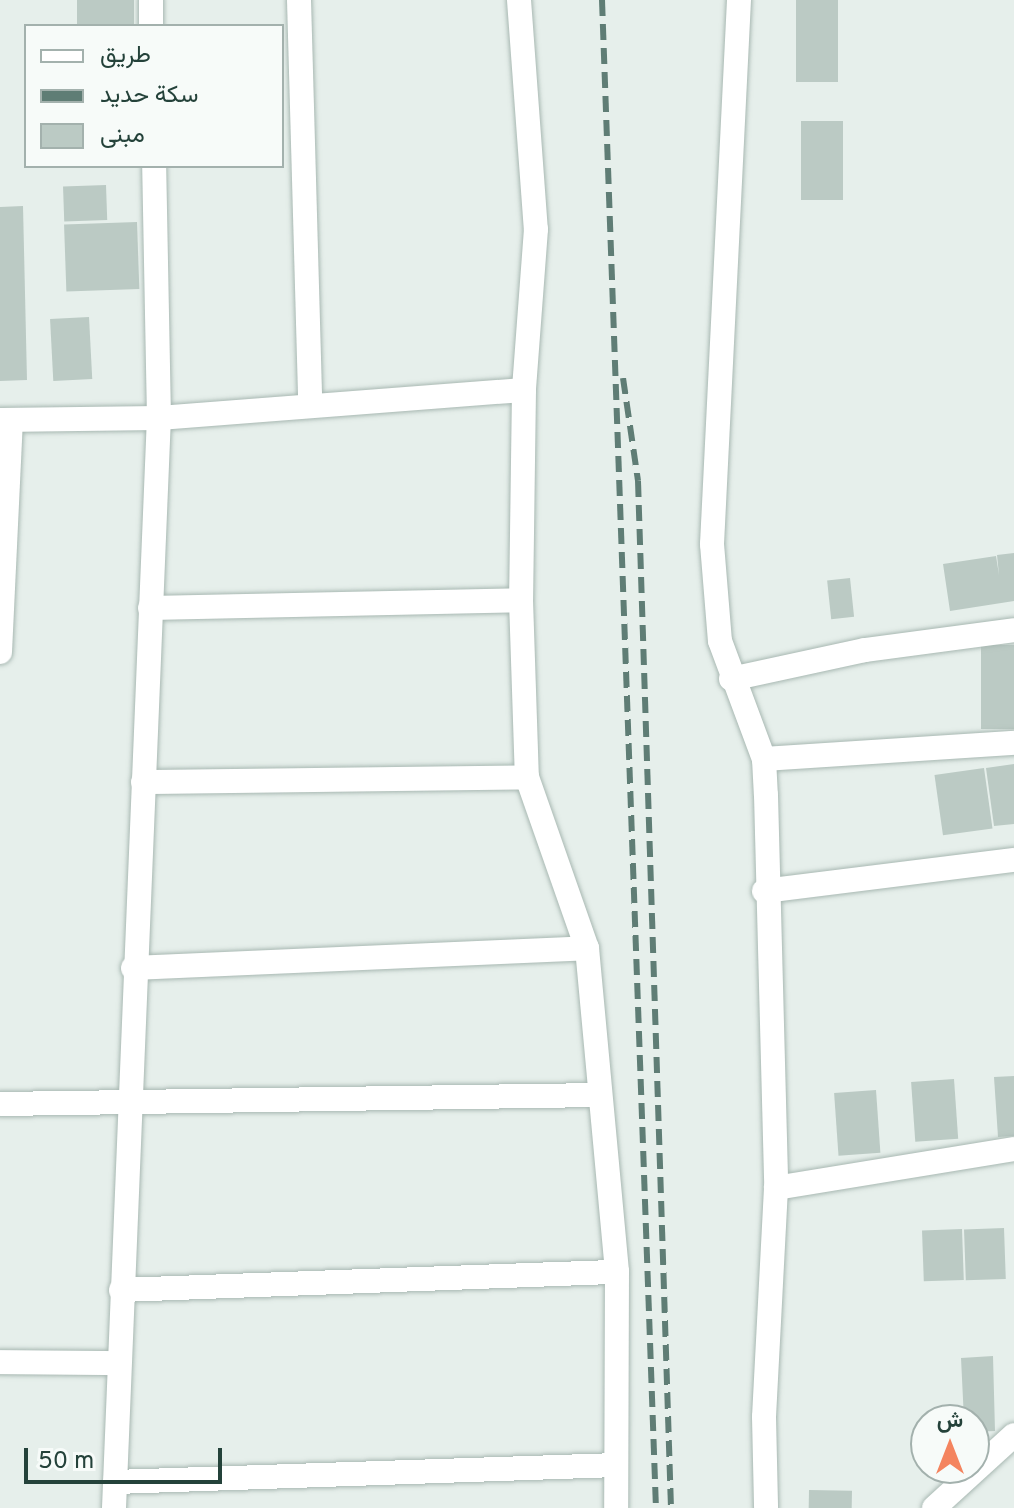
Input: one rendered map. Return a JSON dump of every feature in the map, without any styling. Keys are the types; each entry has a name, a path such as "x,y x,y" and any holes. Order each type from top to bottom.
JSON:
{"street":[{"path":"151,0 151,24"},
{"path":"299,0 310,404"},
{"path":"519,0 536,229 524,390 521,600 527,777 587,948 617,1272 616,1508"},
{"path":"739,0 712,544 720,641 731,679 764,759 764,891 776,1188 764,1417 766,1508"},
{"path":"114,1508 133,968 159,418 154,168"},
{"path":"0,652 6,420 159,418 310,404 524,390"},
{"path":"150,608 521,600"},
{"path":"731,679 865,650 1014,630"},
{"path":"764,759 1014,743"},
{"path":"143,782 527,777"},
{"path":"764,891 1014,860"},
{"path":"133,968 587,948"},
{"path":"0,1104 599,1095"},
{"path":"776,1188 1014,1149"},
{"path":"121,1290 617,1272"},
{"path":"0,1362 119,1363"},
{"path":"934,1508 1014,1435"},
{"path":"115,1482 616,1465"}],"building":[{"path":"77,0 134,0 134,24 77,24"},
{"path":"796,0 838,0 838,82 796,82"},
{"path":"801,121 843,121 843,200 801,200"},
{"path":"106,185 107,220 64,221 63,187"},
{"path":"23,206 27,380 0,381 0,207"},
{"path":"137,222 139,289 66,292 64,225"},
{"path":"89,317 92,379 53,381 50,319"},
{"path":"1014,553 1014,601 950,611 943,564 996,556 999,575 997,555"},
{"path":"850,578 854,617 831,619 827,580"},
{"path":"981,645 1014,645 1014,729 981,729"},
{"path":"1014,764 1014,824 994,826 986,768"},
{"path":"984,768 992,828 943,835 934,775"},
{"path":"1014,1076 1014,1136 998,1137 994,1077"},
{"path":"954,1079 958,1139 915,1142 911,1082"},
{"path":"876,1090 880,1153 838,1156 834,1093"},
{"path":"1004,1228 1006,1279 966,1280 964,1229"},
{"path":"962,1229 964,1280 924,1281 922,1230"},
{"path":"993,1356 995,1431 990,1431 990,1404 963,1404 961,1358"},
{"path":"809,1490 852,1491 852,1508 809,1508"}],"railway":[{"path":"602,0 656,1508"},
{"path":"623,378 638,481 671,1508"}]}
